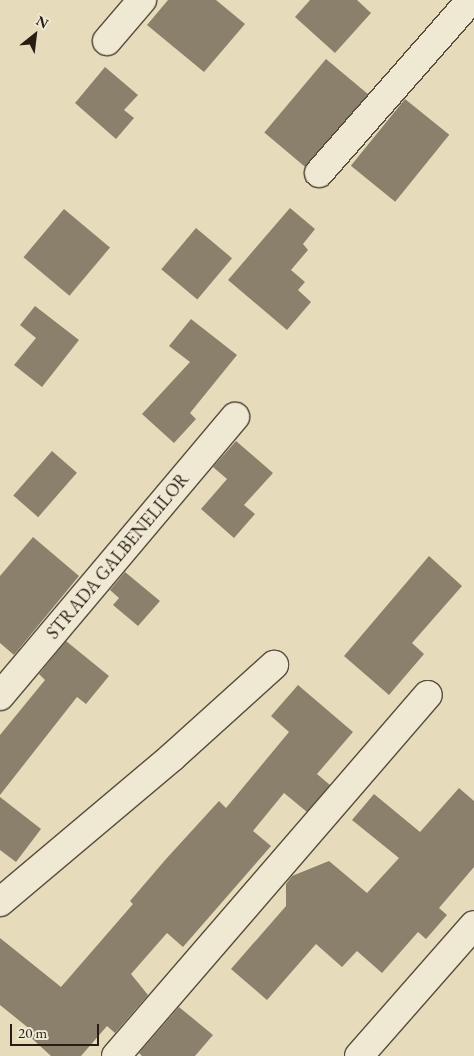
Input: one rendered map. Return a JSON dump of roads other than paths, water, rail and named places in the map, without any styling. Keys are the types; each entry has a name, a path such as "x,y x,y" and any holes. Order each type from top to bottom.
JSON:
{"street":[{"path":"107,41 142,0"},
{"path":"320,173 471,0"},
{"name":"STRADA GALBENELILOR","path":"0,696 235,416"},
{"path":"0,902 171,758 274,665"},
{"path":"116,1056 428,695"},
{"path":"359,1056 474,925"}]}
